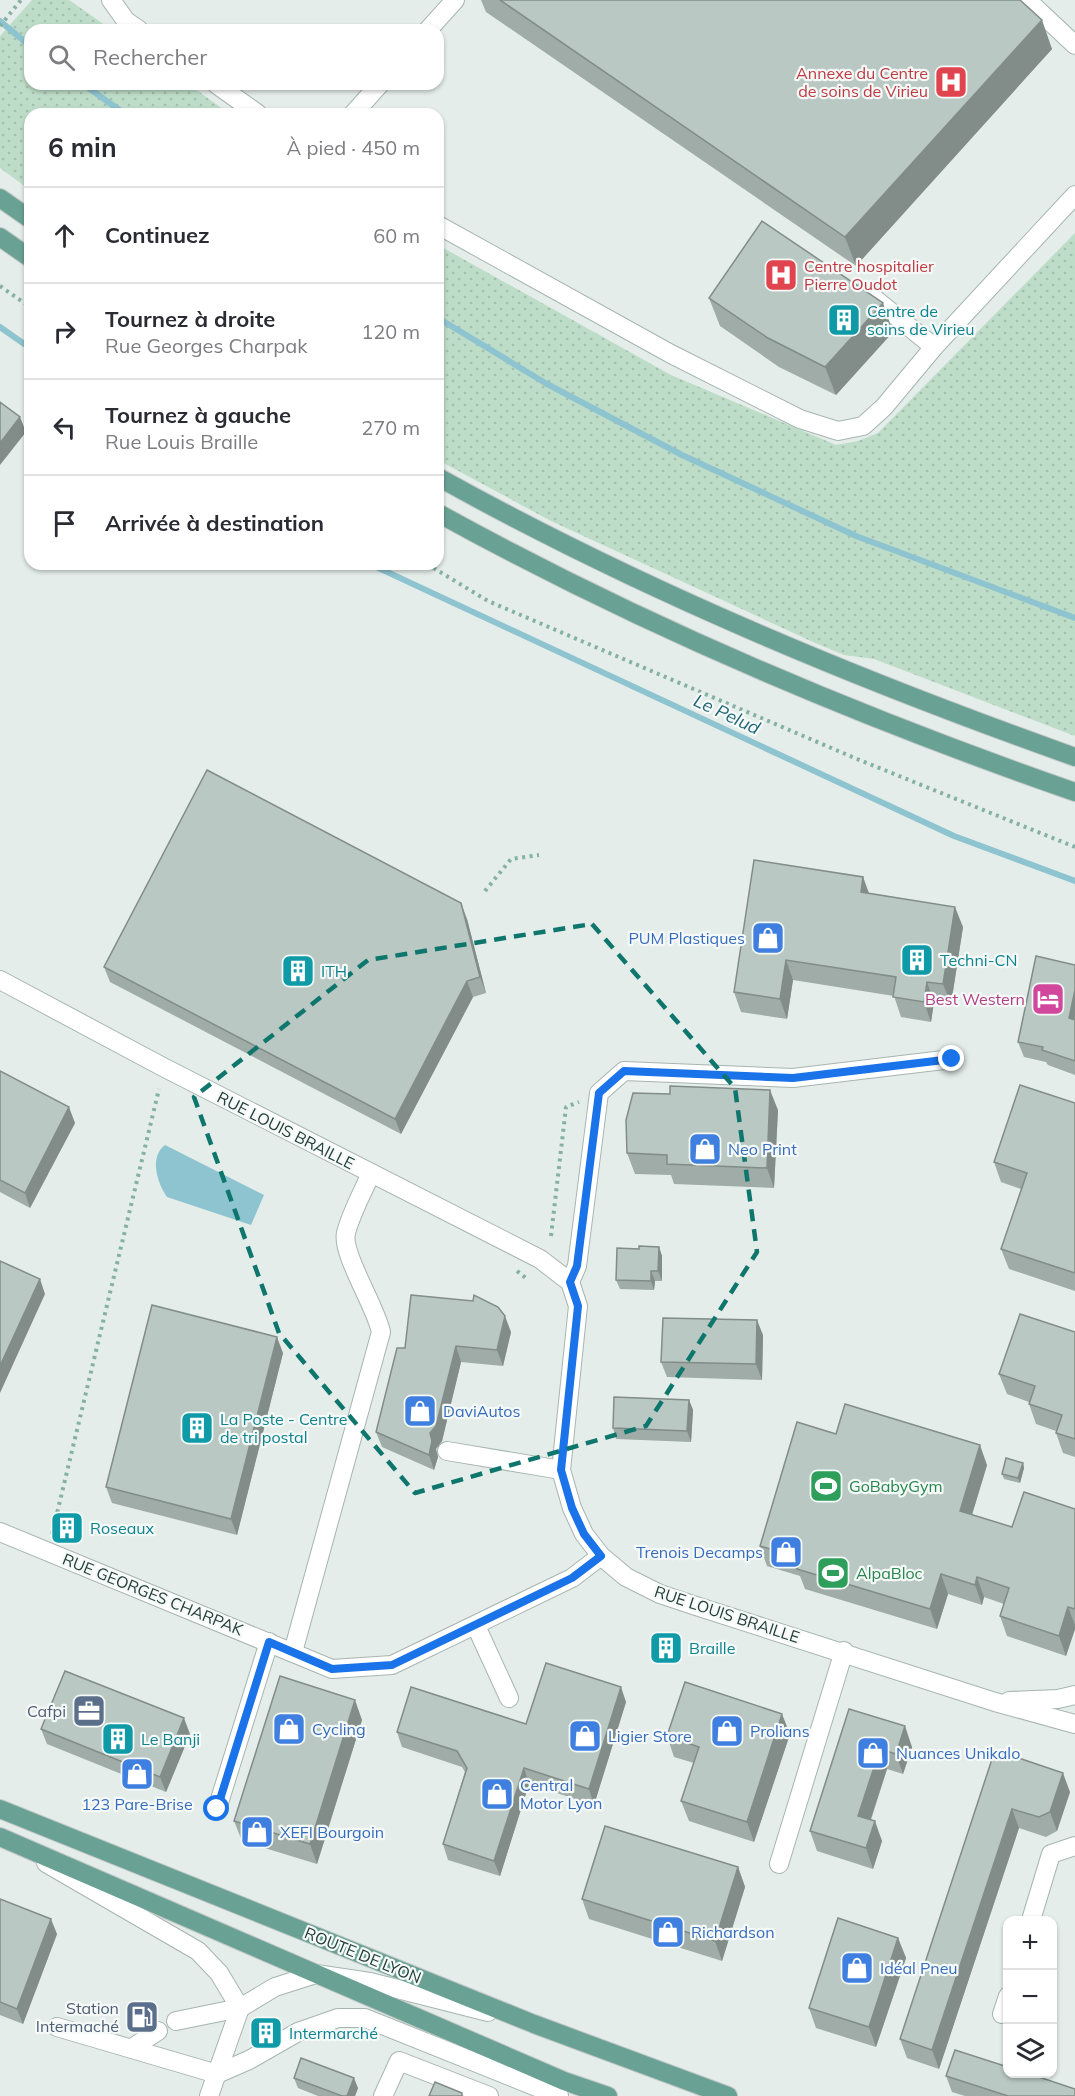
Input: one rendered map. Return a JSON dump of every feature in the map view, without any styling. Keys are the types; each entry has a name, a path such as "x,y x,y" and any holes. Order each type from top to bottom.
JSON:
{"main road":[{"path":"0,198 24,215"},
{"path":"0,237 24,254"},
{"path":"444,480 620,572 817,660 942,709 1075,757"},
{"path":"444,516 610,603 820,697 1075,792"},
{"name":"ROUTE DE LYON","path":"0,1809 534,2024 728,2096"},
{"path":"4,1839 417,2017 561,2088 609,2096"}],"street":[{"path":"111,0 130,24"},
{"path":"433,24 455,0"},
{"path":"1027,0 1075,45"},
{"path":"224,90 250,108"},
{"path":"358,108 375,90"},
{"path":"444,228 671,354 800,419 838,431 863,426 884,407 933,347 1075,195"},
{"path":"846,279 876,298 933,347"},
{"name":"RUE LOUIS BRAILLE","path":"0,980 540,1259 570,1282 578,1306 561,1470 572,1508 584,1534 601,1556 626,1577 660,1594 844,1651 995,1702 1075,1724"},
{"path":"570,1282 577,1266 599,1093 624,1071 793,1078 952,1059"},
{"path":"293,1652 381,1332 378,1318 347,1251 345,1235 371,1173"},
{"path":"447,1451 561,1470"},
{"name":"RUE GEORGES CHARPAK","path":"0,1532 332,1669 392,1665 572,1578 601,1556"},
{"path":"476,1626 508,1698"},
{"path":"217,1809 269,1642"},
{"path":"779,1864 844,1651"},
{"name":"RUE LOUIS BRAILLE","path":"995,1702 1058,1699 1075,1695"},
{"path":"4,1839 198,1952 219,1973 240,2008 218,2074 208,2096"},
{"path":"1032,1916 1051,1854 1075,1846"},
{"path":"176,2021 240,2008 275,1987 316,1974 370,1982 534,2024"},
{"path":"383,2096 417,2017"},
{"path":"57,2027 218,2074 249,2060 298,2032 338,2018 365,2018 450,2051 561,2088"},
{"path":"132,2048 158,2031"},
{"path":"399,2061 489,2096"}],"path":[{"path":"0,26 21,0"},
{"path":"0,286 24,303"},
{"path":"437,570 488,601 857,759 1075,847"},
{"path":"485,891 511,859 539,855"},
{"path":"48,1551 159,1089"},
{"path":"551,1236 566,1107 599,1093"}],"highlighted area":[{"path":"592,924 735,1088 757,1252 646,1426 415,1493 279,1333 194,1097 368,960"}],"green space":[{"path":"32,0 69,0 103,24 24,24 24,90 196,90 222,108 24,108 24,186 0,168 0,36"},
{"path":"1075,233 1075,736 874,659 844,655 813,642 551,521 444,463 444,248 671,375 836,445 858,441 878,433"}],"water":[{"path":"165,1145 264,1195 251,1225 167,1197 160,1185 156,1170 157,1156"}],"building":[{"path":"500,0 1020,0 1042,20 845,237"},
{"path":"762,221 883,303 825,367 768,338 709,298"},
{"path":"0,402 20,417 0,443"},
{"name":"ITH","path":"207,770 461,903 480,977 467,981 395,1119 104,967"},
{"path":"754,860 863,877 861,892 955,907 943,984 927,982 924,1002 893,997 896,977 786,960 780,999 734,992"},
{"path":"1036,956 1075,965 1075,990 1069,1018 1075,1020 1075,1061 1042,1050 1043,1047 1018,1042"},
{"path":"0,1071 69,1107 25,1193 0,1180"},
{"path":"1020,1085 1075,1103 1075,1273 1001,1249 1027,1173 994,1162"},
{"name":"Neo Print","path":"670,1086 770,1090 767,1168 667,1164 667,1155 627,1153 626,1120 633,1093 670,1094"},
{"path":"639,1246 659,1247 658,1271 651,1271 651,1281 616,1280 617,1248 639,1249"},
{"path":"0,1261 40,1279 0,1366"},
{"name":"DaviAutos","path":"411,1295 473,1301 474,1295 498,1307 505,1316 497,1350 456,1346 436,1426 430,1433 432,1441 429,1455 376,1432 397,1348 405,1348"},
{"name":"La Poste - Centre de tri postal","path":"152,1305 277,1337 231,1519 106,1487"},
{"path":"1020,1314 1075,1332 1075,1439 1056,1433 1062,1415 1029,1404 1035,1386 999,1374"},
{"path":"663,1318 757,1320 756,1364 661,1362"},
{"path":"614,1397 689,1400 687,1431 613,1428"},
{"path":"845,1404 980,1445 960,1511 1012,1527 1024,1492 1075,1509 1075,1609 1068,1607 1059,1636 1000,1616 1009,1588 977,1577 975,1585 941,1574 930,1609 797,1569 801,1558 760,1546 797,1422 836,1434"},
{"path":"1006,1458 1023,1463 1018,1478 1002,1474"},
{"path":"546,1663 621,1687 589,1789 524,1768 494,1861 443,1844 467,1768 457,1751 397,1732 411,1687 526,1724"},
{"name":"Le Banji","path":"65,1671 184,1718 160,1777 41,1729"},
{"path":"280,1676 355,1700 310,1844 234,1821"},
{"path":"685,1682 782,1714 747,1822 681,1801 699,1747 667,1736"},
{"path":"849,1709 905,1726 896,1754 880,1749 858,1816 875,1821 866,1848 810,1831"},
{"path":"995,1750 1063,1773 1050,1812 1039,1817 1012,1809 932,2050 900,2039"},
{"path":"605,1826 738,1867 715,1941 582,1899"},
{"path":"0,1899 51,1919 17,2009 0,2002"},
{"path":"838,1918 898,1938 869,2027 809,2008"},
{"path":"955,2050 1003,2065 1003,2078 1042,2078 1075,2089 1075,2096 1008,2096 946,2076"},
{"path":"301,2058 354,2078 347,2096 294,2078"},
{"path":"435,2082 462,2093 462,2096 429,2096"}],"waterway":[{"name":"Le Pelud","path":"0,21 24,41"},
{"name":"Le Pelud","path":"91,90 117,108"},
{"name":"Le Pelud","path":"444,322 547,384 682,455 856,536 1075,618"},
{"name":"Le Pelud","path":"0,327 24,344"},
{"name":"Le Pelud","path":"383,570 954,836 1075,881"}],"place":[{"name":"Annexe du Centre de soins de Virieu","path":"951,82"},
{"name":"Centre hospitalier Pierre Oudot","path":"781,275"},
{"name":"Centre de soins de Virieu","path":"844,320"},
{"name":"PUM Plastiques","path":"768,938"},
{"name":"Techni-CN","path":"917,960"},
{"name":"ITH","path":"298,971"},
{"name":"Best Western","path":"1048,999"},
{"name":"Neo Print","path":"705,1149"},
{"name":"DaviAutos","path":"420,1411"},
{"name":"La Poste - Centre de tri postal","path":"197,1428"},
{"name":"GoBabyGym","path":"826,1486"},
{"name":"Roseaux","path":"67,1528"},
{"name":"Trenois Decamps","path":"786,1552"},
{"name":"AlpaBloc","path":"833,1573"},
{"name":"Braille","path":"666,1648"},
{"name":"Cafpi","path":"89,1711"},
{"name":"Cycling","path":"289,1729"},
{"name":"Prolians","path":"727,1731"},
{"name":"Ligier Store","path":"585,1736"},
{"name":"Le Banji","path":"118,1739"},
{"name":"Nuances Unikalo","path":"873,1753"},
{"name":"123 Pare-Brise","path":"137,1774"},
{"name":"Central Motor Lyon","path":"497,1794"},
{"name":"XEFI Bourgoin","path":"257,1832"},
{"name":"Richardson","path":"668,1932"},
{"name":"Idéal Pneu","path":"857,1968"},
{"name":"Station Intermaché","path":"142,2017"},
{"name":"Intermarché","path":"266,2033"}],"route":[{"path":"217,1809 269,1642 332,1669 392,1665 572,1578 601,1556 584,1534 572,1508 561,1470 578,1306 570,1282 577,1266 599,1093 624,1071 793,1078 952,1059"}]}
